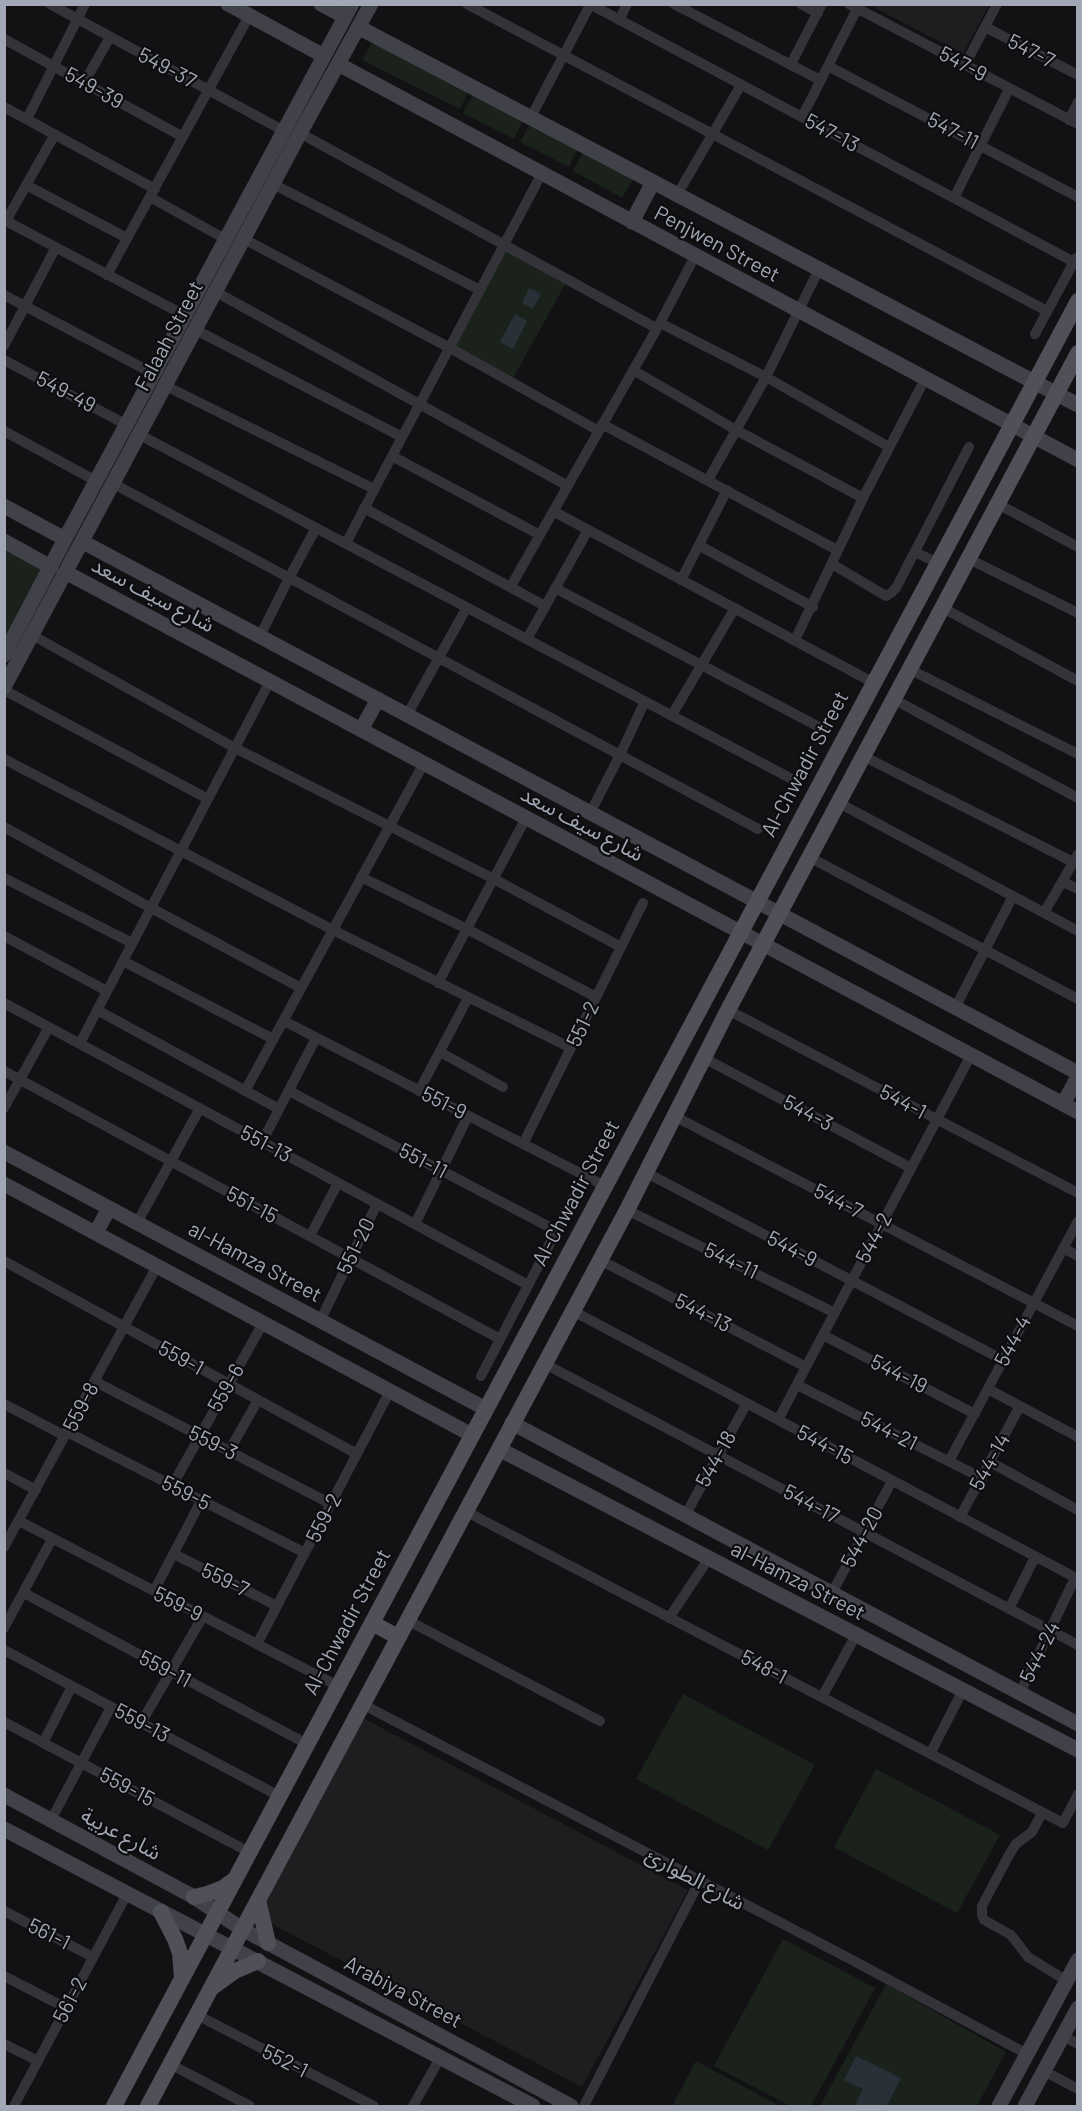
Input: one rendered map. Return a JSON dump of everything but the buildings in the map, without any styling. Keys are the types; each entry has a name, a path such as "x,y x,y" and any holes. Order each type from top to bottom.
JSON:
{"main road":[{"name":"Al-Chwadir Street","path":"114,2106 1077,301"},
{"path":"148,2106 627,1210 728,1010 895,700 1077,353"},
{"path":"372,1623 398,1637"},
{"path":"194,1897 223,1888 235,1879"},
{"path":"258,1900 268,1943"},
{"path":"160,1912 180,1953 182,1979"},
{"path":"211,1988 235,1971 258,1961"}],"street":[{"name":"549-37","path":"50,4 209,90 658,325 766,377 889,447"},
{"path":"27,119 85,4"},
{"name":"Penjwen Street","path":"228,4 1077,460"},
{"path":"321,4 348,11"},
{"name":"Falaah Street","path":"331,60 358,27 371,4"},
{"path":"467,4 1047,311"},
{"path":"619,20 627,4"},
{"path":"674,4 820,80"},
{"path":"791,64 820,9 801,4"},
{"path":"965,65 997,4"},
{"path":"531,117 590,5"},
{"name":"547-13","path":"590,5 954,198 1076,259"},
{"path":"802,117 828,66 853,7"},
{"name":"547-9","path":"853,7 1073,122"},
{"name":"Falaah Street","path":"4,655 225,239 292,132 331,60 348,11"},
{"path":"107,275 249,16"},
{"name":"Penjwen Street","path":"358,27 1077,405"},
{"name":"547-7","path":"985,27 1077,75"},
{"path":"84,83 110,37"},
{"name":"549-39","path":"4,39 183,137"},
{"name":"547-11","path":"828,66 1077,197"},
{"path":"677,195 741,85"},
{"path":"954,198 1009,89"},
{"path":"1073,122 1077,102"},
{"path":"4,107 55,134 225,239"},
{"name":"Falaah Street","path":"4,688 273,184 292,132"},
{"path":"55,134 5,220 186,316"},
{"path":"346,543 542,174"},
{"path":"632,222 653,182"},
{"path":"26,184 127,238"},
{"path":"273,184 480,290"},
{"path":"244,239 601,427 708,480 837,550"},
{"path":"4,345 56,248"},
{"path":"511,586 695,256"},
{"path":"1035,334 1076,259"},
{"path":"708,480 766,377 819,269"},
{"path":"216,292 568,486"},
{"path":"4,295 154,375"},
{"path":"196,330 402,437"},
{"name":"549-49","path":"4,360 127,425"},
{"path":"633,370 736,430 863,498"},
{"path":"795,640 813,607 837,550 925,379"},
{"path":"166,386 375,489"},
{"path":"4,431 96,481"},
{"path":"140,435 790,777"},
{"path":"832,564 886,596 891,594 969,447"},
{"path":"392,456 540,535"},
{"path":"114,484 758,829"},
{"path":"681,580 727,490"},
{"path":"998,504 1077,547"},
{"path":"4,506 65,539"},
{"path":"364,508 545,606"},
{"path":"553,512 874,683"},
{"path":"260,636 316,528"},
{"path":"527,639 588,530"},
{"path":"4,541 51,567"},
{"name":"شارع سيف سعد","path":"82,542 1077,1075"},
{"path":"700,546 813,607"},
{"path":"915,552 938,563"},
{"path":"969,559 1077,613"},
{"name":"شارع سيف سعد","path":"67,573 1077,1112"},
{"path":"555,588 822,729"},
{"path":"406,715 467,608"},
{"path":"943,608 1077,681"},
{"path":"672,715 735,609"},
{"path":"32,635 235,748 390,825 621,947"},
{"path":"910,670 1077,754"},
{"path":"80,1043 270,681"},
{"path":"4,688 208,799"},
{"path":"361,730 378,699"},
{"path":"895,700 1077,798"},
{"path":"590,813 645,701"},
{"path":"864,757 1075,858 1044,913"},
{"path":"4,759 333,930 571,1048"},
{"path":"245,1091 424,763"},
{"path":"839,803 1077,931"},
{"path":"438,983 526,818"},
{"path":"4,827 301,988"},
{"path":"809,857 1077,999"},
{"path":"361,877 467,929 596,997"},
{"path":"4,878 132,943"},
{"path":"1063,882 1077,889"},
{"path":"955,1008 1013,896"},
{"name":"551-2","path":"523,1144 643,903"},
{"path":"4,936 107,991"},
{"path":"123,961 273,1040"},
{"path":"419,1091 468,998"},
{"name":"551-13","path":"4,1003 528,1285"},
{"path":"97,1010 279,1110"},
{"name":"544-1","path":"728,1010 1077,1193"},
{"name":"551-9","path":"284,1021 605,1186"},
{"path":"4,1108 49,1027"},
{"path":"262,1142 316,1038"},
{"path":"440,1052 503,1088"},
{"name":"544-2","path":"778,1420 970,1055"},
{"name":"544-3","path":"704,1058 911,1168"},
{"name":"551-15","path":"4,1071 500,1339"},
{"path":"1063,1104 1077,1075"},
{"name":"551-11","path":"289,1091 557,1231"},
{"path":"137,1223 200,1108"},
{"path":"415,1224 468,1116"},
{"name":"544-7","path":"674,1116 1077,1326"},
{"name":"al-Hamza Street","path":"4,1152 486,1408"},
{"name":"544-9","path":"645,1172 1003,1360"},
{"path":"481,1376 585,1176"},
{"path":"310,1236 338,1183"},
{"path":"6,1188 96,1233 472,1435"},
{"name":"551-20","path":"320,1321 377,1203"},
{"path":"96,1233 108,1208"},
{"name":"544-11","path":"627,1210 835,1313"},
{"name":"544-4","path":"949,1461 1077,1221"},
{"path":"1063,1248 1077,1256"},
{"name":"544-13","path":"600,1260 806,1367"},
{"name":"559-1","path":"4,1261 357,1454"},
{"name":"559-8","path":"5,1545 157,1266"},
{"name":"544-15","path":"573,1311 1076,1579"},
{"name":"559-6","path":"172,1486 263,1323"},
{"name":"544-19","path":"823,1335 975,1414"},
{"name":"544-17","path":"545,1364 1077,1645"},
{"name":"559-3","path":"94,1381 331,1504"},
{"name":"544-21","path":"797,1385 982,1478"},
{"path":"988,1389 1077,1437"},
{"name":"559-2","path":"257,1644 390,1391"},
{"path":"229,1451 258,1400"},
{"name":"544-18","path":"686,1514 747,1403"},
{"name":"559-5","path":"4,1404 305,1553"},
{"name":"544-14","path":"960,1517 1020,1406"},
{"name":"al-Hamza Street","path":"512,1423 1077,1724"},
{"name":"al-Hamza Street","path":"499,1449 1077,1750"},
{"path":"990,1462 1077,1510"},
{"path":"4,1473 36,1490"},
{"name":"544-20","path":"832,1593 892,1481"},
{"path":"154,1591 201,1501"},
{"name":"548-1","path":"465,1511 1063,1823 1077,1794"},
{"name":"559-9","path":"19,1521 338,1686"},
{"path":"4,1628 10,1607 24,1593 52,1539"},
{"name":"559-7","path":"174,1554 277,1606"},
{"path":"1009,1609 1035,1557"},
{"path":"669,1618 709,1558"},
{"path":"789,1600 801,1577"},
{"name":"544-24","path":"1020,1693 1076,1579"},
{"name":"559-11","path":"24,1593 307,1744"},
{"path":"141,1723 203,1616"},
{"path":"407,1620 600,1721"},
{"path":"822,1698 856,1635"},
{"name":"559-13","path":"4,1650 279,1796"},
{"path":"43,1743 72,1686"},
{"path":"930,1754 963,1690"},
{"name":"شارع الطوارئ","path":"362,1704 1027,2054"},
{"path":"51,1820 111,1707"},
{"name":"559-15","path":"4,1722 249,1852"},
{"name":"شارع عربية","path":"4,1795 194,1897 216,1912"},
{"path":"1042,1813 1032,1832 1016,1844 1009,1855 982,1906 981,1915 984,1920 1011,1935 1028,1957 1067,1981"},
{"path":"4,1829 160,1912 207,1934"},
{"path":"584,2106 699,1882"},
{"name":"561-2","path":"14,2106 127,1894"},
{"name":"561-1","path":"4,1911 93,1957"},
{"name":"Arabiya Street","path":"216,1912 242,1929 571,2106"},
{"name":"Arabiya Street","path":"207,1934 533,2106"},
{"path":"999,2106 1077,1960"},
{"path":"4,1976 66,2008"},
{"path":"1025,2106 1075,2012 1054,2004"},
{"name":"552-1","path":"196,2015 374,2106"},
{"path":"1063,2036 1077,2044"},
{"path":"4,2044 38,2061"},
{"path":"413,2106 440,2058"},
{"path":"170,2064 250,2106"},
{"path":"1044,2071 1077,2089"}],"shaded area":[{"path":"870,5 989,5 963,54"},
{"path":"375,37 470,89 460,109 362,60"},
{"path":"475,91 525,117 514,139 463,113"},
{"path":"531,122 579,146 569,167 520,142"},
{"path":"585,149 635,176 622,198 573,171"},
{"path":"506,244 568,279 511,382 450,348"},
{"path":"529,288 541,294 533,309 522,303"},
{"path":"515,314 527,321 513,349 500,342"},
{"path":"5,548 43,568 5,639"},
{"path":"683,1694 815,1765 768,1850 636,1779"},
{"path":"363,1718 688,1890 582,2087 268,1922 264,1903"},
{"path":"876,1769 1000,1835 957,1913 834,1847"},
{"path":"783,1939 875,1988 811,2106 790,2106 714,2066"},
{"path":"886,1984 1006,2052 977,2106 820,2106"},
{"path":"856,2056 901,2078 887,2106 855,2106 863,2089 844,2080"},
{"path":"696,2061 780,2106 672,2106"}]}
